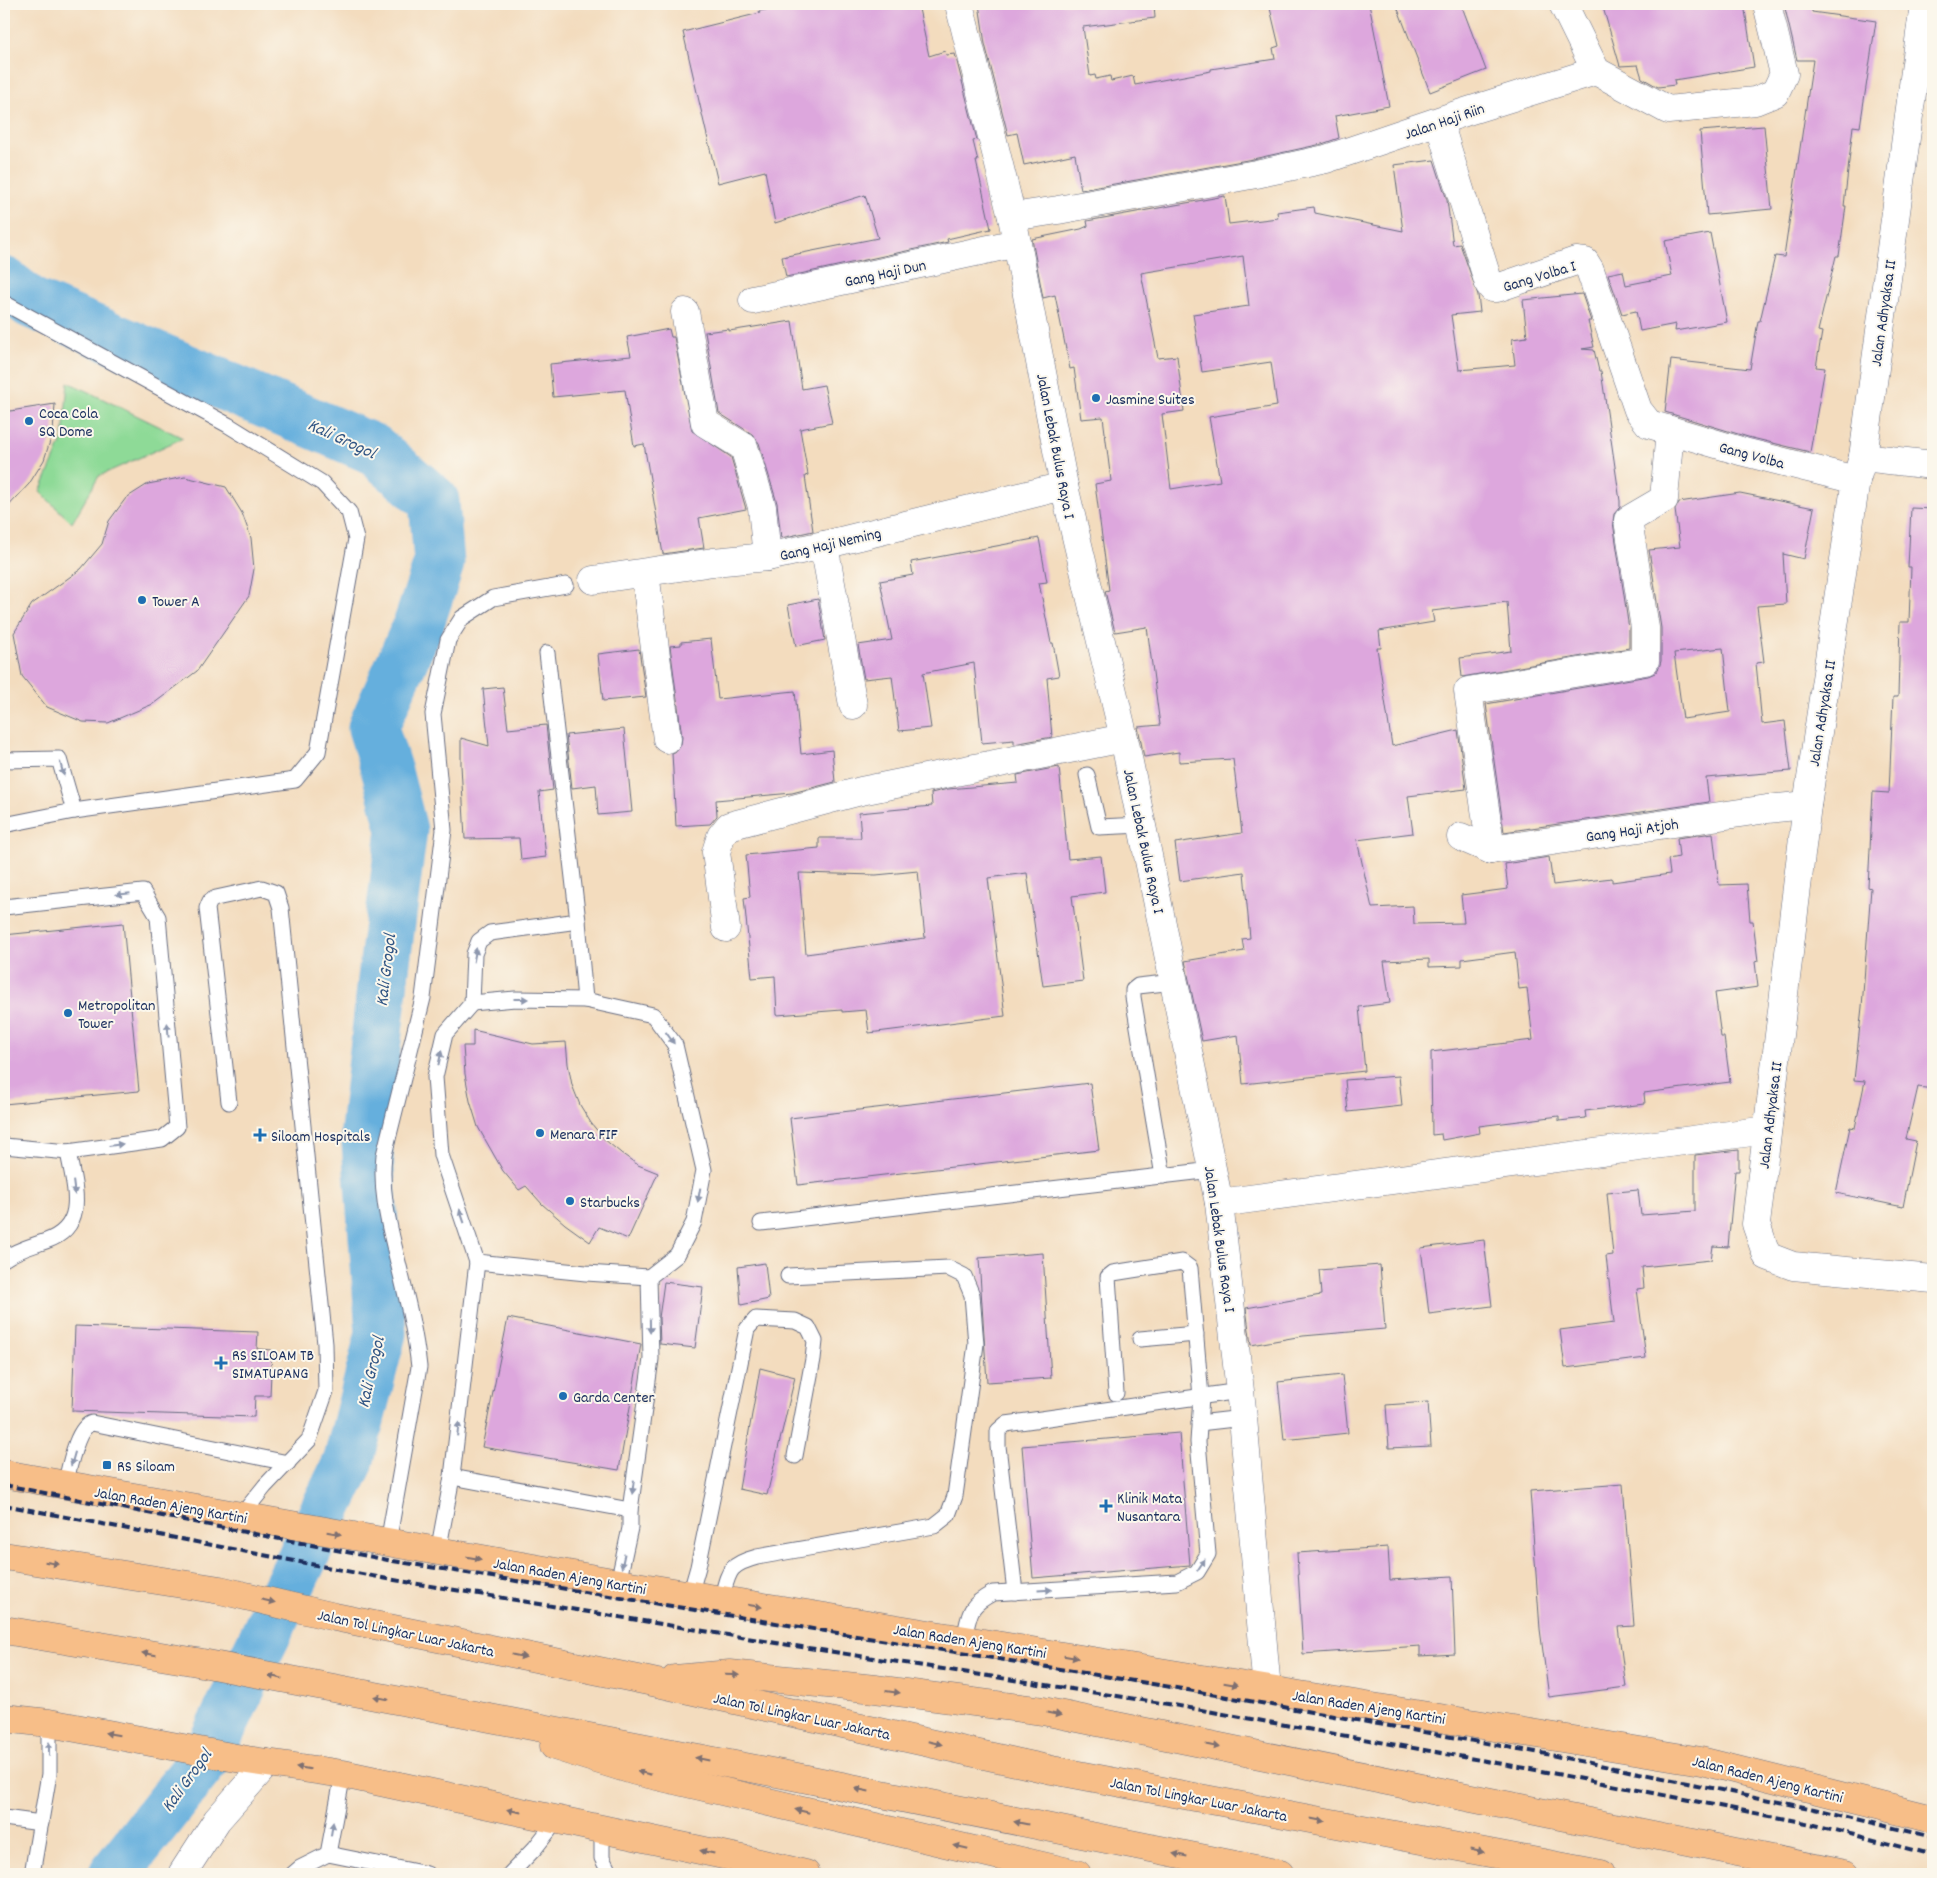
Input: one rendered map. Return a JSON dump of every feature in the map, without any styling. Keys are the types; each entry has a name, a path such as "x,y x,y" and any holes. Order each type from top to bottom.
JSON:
{"highway":[{"name":"Jalan Raden Ajeng Kartini","path":"4,1474 618,1583 1701,1761 1933,1819"},
{"name":"Jalan Tol Lingkar Luar Jakarta","path":"4,1556 220,1590 335,1617 648,1681 1052,1770 1601,1874"},
{"path":"4,1630 197,1662 323,1686 1280,1874"},
{"path":"648,1681 730,1674 874,1689 1043,1711 1845,1874"},
{"path":"429,1708 635,1771 1076,1874"},
{"path":"4,1718 49,1723 257,1761 343,1774 602,1830 744,1867 798,1873"}],"street":[{"name":"Jalan Lebak Bulus Raya I","path":"959,4 1012,217 1064,486 1124,738 1219,1203 1243,1418 1267,1690"},
{"path":"1563,4 1596,71 1668,110 1755,101 1775,93 1784,74 1767,4"},
{"name":"Jalan Adhyaksa II","path":"1924,4 1860,468 1807,805 1756,1224 1767,1256 1793,1266 1933,1279"},
{"name":"Jalan Haji Riin","path":"1012,217 1247,176 1326,159 1596,71"},
{"name":"Gang Volba I","path":"1438,122 1492,288 1497,288 1576,261 1585,262 1590,270 1638,410 1660,427"},
{"name":"Gang Haji Dun","path":"753,300 1017,243"},
{"path":"685,312 706,423 744,447 762,508 766,557"},
{"path":"1491,850 1468,691 1646,661 1645,628 1628,520 1664,499 1660,427"},
{"name":"Gang Volba","path":"1660,427 1815,471 1933,465"},
{"name":"Gang Haji Neming","path":"593,580 713,562 766,557 824,545 1064,486"},
{"path":"824,545 853,705"},
{"path":"645,573 667,739"},
{"path":"726,928 716,852 721,836 729,826 861,791 1124,738"},
{"name":"Gang Haji Atjoh","path":"1491,850 1767,809 1807,805"},
{"path":"1461,837 1491,850"},
{"path":"1219,1203 1768,1130"},
{"path":"182,1874 216,1820 257,1761"}],"lane":[{"path":"4,303 228,425 322,483 349,512 356,540 318,752 295,780 74,812 4,825"},
{"path":"382,1541 419,1367 416,1338 384,1200 382,1172 384,1155 423,998 444,830 434,714 448,640 462,618 493,598 566,585"},
{"path":"547,653 578,921 585,1000"},
{"path":"4,760 59,759 74,812"},
{"path":"1087,775 1099,827 1142,825"},
{"path":"230,1102 207,908 210,901 216,898 262,888 276,892 281,908 325,1344 326,1391 309,1440 265,1486 240,1516"},
{"path":"4,907 142,892 158,917 176,1127 162,1139 68,1152 4,1146"},
{"path":"438,1552 452,1477 477,1262 441,1155 435,1078 445,1034 472,1003 474,954 479,941 490,934 578,921"},
{"path":"1163,1176 1133,998 1134,990 1138,986 1174,982"},
{"path":"472,1003 515,999 585,1000 653,1015 675,1045 704,1170 694,1222 677,1255 649,1277 477,1262"},
{"path":"6,1255 54,1238 70,1225 76,1210 68,1152"},
{"path":"761,1223 1212,1170"},
{"path":"964,1639 970,1613 977,1601 994,1593 1176,1582 1197,1572 1208,1554 1198,1442 1201,1397 1190,1268 1182,1262 1113,1272 1108,1278 1116,1394"},
{"path":"721,1600 730,1570 740,1561 757,1556 934,1526 948,1515 955,1496 976,1344 972,1295 964,1276 948,1268 788,1276"},
{"path":"618,1583 630,1528 630,1510 651,1359 649,1277"},
{"path":"690,1595 698,1567 748,1329 756,1319 795,1320 808,1327 815,1341 795,1456"},
{"path":"1140,1339 1196,1334"},
{"path":"1014,1592 998,1431 1006,1424 1240,1391"},
{"path":"1199,1423 1243,1418"},
{"path":"65,1485 80,1432 88,1424 92,1423 288,1463"},
{"path":"452,1477 630,1510"},
{"path":"32,1874 49,1774 49,1723"},
{"path":"328,1854 343,1774"},
{"path":"4,1818 41,1823"},
{"path":"510,1874 535,1848 557,1820"},
{"path":"602,1830 602,1858 610,1874"},
{"path":"293,1874 300,1868 328,1854 427,1874"}],"green space":[{"path":"68,382 183,438 99,476 72,523 40,492 63,438"}],"building":[{"path":"802,4 803,8 828,4 918,4 929,56 945,51 946,55 955,54 977,140 973,141 978,161 976,161 991,229 947,239 948,242 786,277 782,257 878,238 865,195 775,223 765,171 718,183 683,32 760,13 759,11"},
{"path":"979,4 1154,4 1155,18 1083,27 1090,76 1095,75 1096,79 1110,76 1111,81 1133,76 1135,85 1211,71 1211,69 1275,59 1273,48 1279,46 1269,4 1369,4 1389,106 1335,116 1339,138 1322,144 1253,159 1081,190 1075,154 1024,165 1017,133 1008,135 985,44"},
{"path":"1396,4 1461,4 1486,70 1430,92"},
{"path":"1602,4 1744,4 1754,67 1674,80 1675,85 1658,87 1642,78 1638,65 1620,66"},
{"path":"1784,4 1812,4 1812,12 1876,21 1860,127 1853,126 1844,206 1846,206 1839,256 1836,256 1818,331 1822,332 1816,367 1825,368 1810,452 1748,437 1665,412 1671,360 1750,369 1758,321 1760,321 1775,256 1784,257 1813,60 1797,60"},
{"path":"1764,126 1772,209 1707,215 1700,131"},
{"path":"1434,160 1447,200 1453,245 1460,244 1478,295 1480,312 1451,315 1459,370 1515,365 1512,339 1527,337 1523,300 1582,294 1591,321 1588,321 1594,347 1582,349 1594,350 1599,371 1601,371 1620,501 1620,507 1614,514 1613,522 1629,629 1629,648 1462,677 1460,658 1511,651 1507,602 1432,611 1434,622 1379,631 1381,648 1377,648 1392,746 1458,730 1466,789 1408,796 1413,833 1357,840 1372,908 1413,906 1414,924 1464,923 1461,895 1508,889 1505,864 1549,857 1553,885 1612,878 1612,882 1670,874 1668,859 1679,857 1677,838 1713,833 1719,885 1747,884 1750,921 1753,921 1758,961 1755,962 1758,987 1715,993 1721,1037 1724,1037 1730,1082 1644,1093 1645,1104 1585,1111 1586,1118 1559,1121 1559,1116 1479,1126 1480,1133 1442,1140 1441,1134 1432,1135 1431,1052 1533,1040 1527,988 1519,989 1515,952 1462,959 1462,966 1429,967 1429,959 1384,961 1390,1003 1359,1007 1365,1071 1243,1084 1238,1035 1202,1041 1185,961 1244,951 1242,939 1250,938 1244,872 1180,881 1175,843 1242,833 1233,759 1179,762 1179,752 1144,757 1138,727 1160,725 1147,627 1115,632 1105,591 1109,590 1095,484 1111,481 1103,417 1081,419 1074,368 1070,369 1055,295 1043,298 1032,239 1081,229 1088,226 1087,221 1225,196 1229,224 1278,218 1277,212 1314,207 1315,213 1403,231 1394,165","holes":["1243,256 1249,306 1193,314 1202,372 1271,362 1277,406 1209,417 1220,481 1171,489 1162,414 1184,411 1177,356 1158,358 1141,273"]},
{"path":"1710,233 1727,322 1675,331 1676,324 1640,331 1636,311 1622,314 1608,274 1623,271 1626,285 1672,276 1665,241"},
{"path":"792,321 802,389 824,385 832,423 800,429 808,475 805,476 813,531 781,538 777,503 759,443 752,434 719,413 705,332 729,329 729,331"},
{"path":"669,329 671,337 674,337 692,431 731,457 746,509 699,518 704,548 663,554 644,444 634,446 625,390 553,397 550,364 631,356 627,337"},
{"name":"Coca Cola SQ Dome","path":"55,404 53,432 44,460 29,484 4,511 4,412"},
{"name":"Tower A","path":"185,477 226,487 242,513 251,538 254,569 249,596 197,671 153,704 108,723 83,722 47,707 22,676 14,633 32,604 81,569 102,544 109,521 126,498 148,484"},
{"path":"1740,493 1814,508 1804,559 1783,554 1786,604 1757,606 1764,662 1756,663 1762,724 1785,721 1791,771 1706,778 1709,802 1504,832 1486,704 1648,676 1655,673 1661,661 1661,628 1649,550 1680,547 1675,510 1679,502","holes":["1723,648 1730,712 1683,719 1674,653"]},
{"path":"1911,508 1933,509 1933,1089 1918,1087 1906,1139 1916,1141 1903,1207 1836,1193 1850,1127 1855,1128 1865,1081 1854,1080 1862,1007 1871,888 1868,887 1873,792 1889,793 1893,697 1898,697 1900,622 1909,622 1911,567 1908,567"},
{"path":"1039,538 1047,582 1039,583 1059,676 1047,678 1052,737 1014,744 1014,740 982,743 974,663 923,673 931,728 899,731 892,676 864,679 858,645 892,640 880,581 913,575 911,562"},
{"path":"818,599 825,640 796,646 788,605"},
{"path":"711,639 718,699 795,691 801,754 832,750 835,782 792,793 716,800 717,816 710,824 676,826 672,753 677,751 681,745 682,737 670,646 681,645 681,642"},
{"path":"639,649 646,697 603,701 598,654"},
{"path":"503,687 508,729 546,725 553,790 539,792 546,857 521,860 519,838 465,839 461,738 489,746 483,689"},
{"path":"624,729 632,812 598,815 596,785 572,788 566,735"},
{"path":"1059,767 1068,859 1101,856 1105,892 1072,896 1083,981 1043,986 1027,873 988,878 1005,1016 869,1033 866,1010 777,1015 775,976 752,978 744,898 750,897 746,855 819,848 819,838 861,838 859,813 932,806 931,793 948,789 1018,783 1017,775","holes":["918,871 925,938 806,954 799,873 876,875"]},
{"name":"Metropolitan Tower","path":"123,923 139,1091 4,1104 4,935"},
{"name":"Menara FIF","path":"473,1030 533,1044 566,1042 572,1085 580,1105 591,1123 604,1139 621,1153 638,1165 658,1173 628,1239 599,1227 590,1242 542,1204 526,1186 519,1190 503,1171 478,1127 470,1101 465,1074 463,1046 473,1046"},
{"path":"1399,1076 1402,1106 1348,1112 1345,1080"},
{"path":"1090,1083 1099,1150 798,1185 790,1118"},
{"path":"1739,1150 1739,1171 1735,1171 1728,1247 1713,1246 1711,1260 1642,1267 1644,1288 1637,1289 1646,1358 1565,1368 1560,1330 1614,1323 1606,1256 1613,1255 1607,1193 1638,1190 1641,1215 1695,1211 1695,1155"},
{"path":"1484,1240 1492,1306 1429,1314 1421,1248"},
{"path":"1043,1253 1051,1378 987,1382 979,1258"},
{"path":"765,1263 769,1299 741,1305 738,1267"},
{"path":"1380,1265 1385,1329 1303,1336 1251,1345 1246,1308 1321,1295 1319,1270"},
{"path":"664,1282 703,1287 695,1348 660,1344 659,1318"},
{"name":"Garda Center","path":"508,1318 641,1344 619,1470 482,1447"},
{"path":"75,1326 258,1332 257,1349 272,1350 270,1396 255,1396 254,1417 72,1411"},
{"path":"760,1368 795,1377 767,1495 739,1489"},
{"path":"1342,1375 1348,1433 1284,1440 1278,1382"},
{"path":"1428,1402 1431,1446 1389,1448 1386,1405"},
{"name":"Klinik Mata Nusantara","path":"1179,1433 1190,1565 1033,1578 1022,1446"},
{"path":"1623,1484 1634,1626 1618,1627 1626,1687 1549,1697 1540,1629 1530,1491"},
{"path":"1388,1547 1390,1580 1452,1576 1455,1654 1420,1656 1420,1646 1303,1654 1297,1553"}],"waterway":[{"name":"Kali Grogol","path":"4,282 31,303 373,449 434,501 439,563 419,623 373,728 402,830 366,1130 381,1333 348,1463 208,1755 114,1874"}],"railway":[{"path":"4,1485 393,1561 1171,1687 1541,1753 1814,1809 1933,1837"},
{"path":"4,1505 388,1579 789,1645 1168,1704 1536,1770 1811,1824 1933,1855"}],"place":[{"name":"Jasmine Suites","path":"1096,398"},
{"name":"Coca Cola SQ Dome","path":"29,421"},
{"name":"Tower A","path":"142,600"},
{"name":"Metropolitan Tower","path":"68,1013"},
{"name":"Menara FIF","path":"540,1133"},
{"name":"Siloam Hospitals","path":"260,1135"},
{"name":"Starbucks","path":"570,1201"},
{"name":"RS SILOAM TB SIMATUPANG","path":"221,1363"},
{"name":"Garda Center","path":"563,1396"},
{"name":"RS Siloam","path":"107,1465"},
{"name":"Klinik Mata Nusantara","path":"1106,1506"}]}
